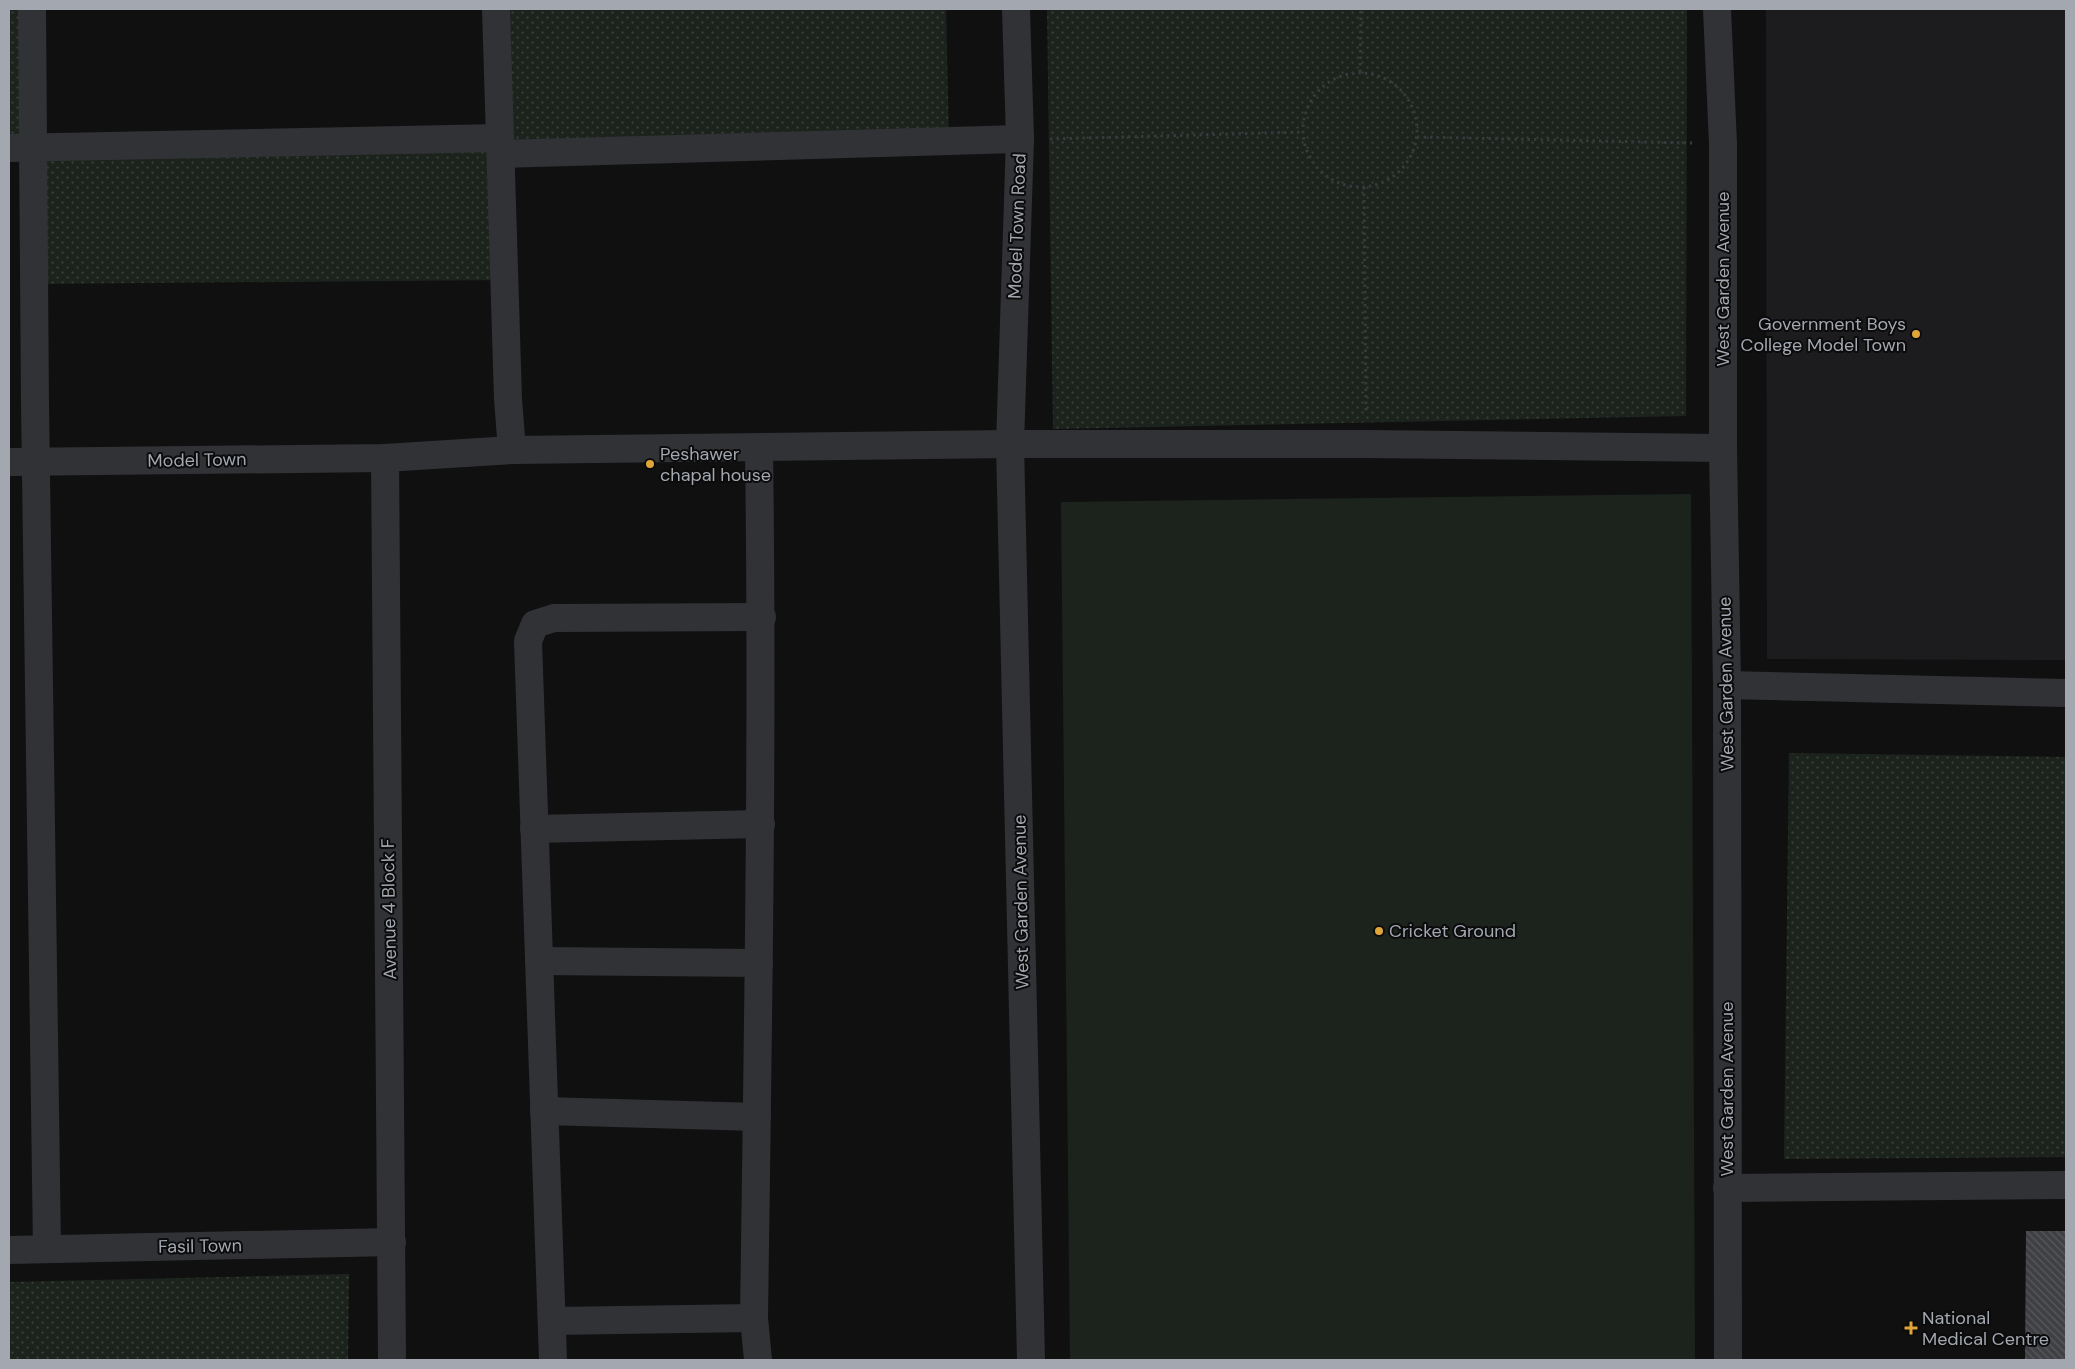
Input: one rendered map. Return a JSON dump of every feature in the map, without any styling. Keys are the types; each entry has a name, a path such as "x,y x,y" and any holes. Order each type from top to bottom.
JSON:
{"street":[{"path":"32,9 21,148 36,462 47,1250"},
{"path":"496,9 508,399 512,450"},
{"name":"Model Town Road","path":"1010,444 1020,139 1016,9"},
{"name":"West Garden Avenue","path":"1717,9 1723,144 1722,448 1727,685 1728,1360"},
{"path":"21,148 500,146 1020,139"},
{"name":"West Garden Avenue","path":"1010,444 1031,1360"},
{"name":"Model Town","path":"9,462 385,458 512,450 1010,444 1366,444 1722,448"},
{"path":"758,1360 754,1318 761,824 762,618 759,448"},
{"name":"Avenue 4 Block F","path":"385,458 392,1360"},
{"path":"553,1360 528,641 535,624 554,618 762,618"},
{"path":"1727,685 2066,693"},
{"path":"534,829 761,824"},
{"path":"539,961 759,963"},
{"path":"544,1111 757,1117"},
{"path":"1727,1188 2066,1185"},
{"name":"Fasil Town","path":"9,1250 392,1242"},
{"path":"552,1321 754,1318"}],"path":[{"path":"1360,9 1360,72"},
{"path":"1360,72 1379,75 1396,85 1409,100 1416,118 1417,137 1411,156 1399,172 1383,183 1364,188 1345,186 1328,178 1321,172 1315,166 1306,150 1302,132 1305,113 1313,96 1326,83 1342,75 1360,72"},
{"path":"1020,139 1302,132"},
{"path":"1417,137 1723,144"},
{"path":"1364,188 1366,444"}],"shaded area":[{"path":"9,9 32,9 33,147 500,138 496,9 946,9 949,143 501,154 504,280 34,284 33,148 9,148"},
{"path":"1047,9 1687,9 1686,416 1053,429"},
{"name":"Government Boys College Model Town","path":"1766,9 2066,9 2066,660 1767,659"},
{"name":"Cricket Ground","path":"1691,494 1695,1360 1070,1360 1061,502"},
{"path":"1789,753 2066,757 2066,1157 1784,1159"},
{"path":"349,1274 348,1360 9,1360 9,1282"}],"building":[{"path":"2026,1231 2066,1231 2066,1360 2025,1360"}],"place":[{"name":"Government Boys College Model Town","path":"1916,334"},
{"name":"Peshawer chapal house","path":"650,464"},
{"name":"Cricket Ground","path":"1379,931"},
{"name":"National Medical Centre","path":"1911,1328"}]}
